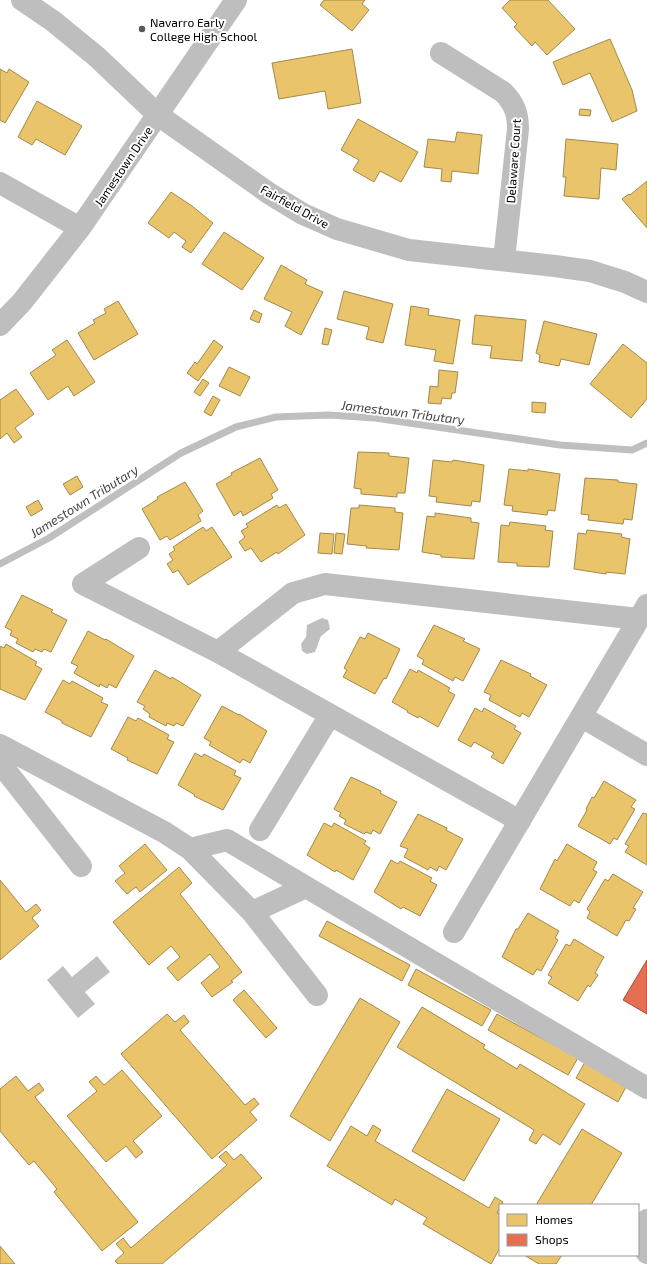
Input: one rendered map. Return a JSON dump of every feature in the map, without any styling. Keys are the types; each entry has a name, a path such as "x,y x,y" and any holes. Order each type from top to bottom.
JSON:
{"street":[{"name":"Fairfield Drive","path":"22,0 53,21 97,57 158,115 270,194 303,214 337,229 409,250 590,271 625,282 647,292"},
{"name":"Jamestown Drive","path":"0,325 22,302 80,228 236,0"},
{"name":"Delaware Court","path":"441,53 503,92 512,100 516,109 518,129 504,260"},
{"path":"0,183 80,228"},
{"path":"139,548 83,584 218,652 520,821"},
{"path":"218,652 293,592 326,584 642,612 582,717 454,932"},
{"path":"260,830 330,715"},
{"path":"582,717 647,755"},
{"path":"0,745 164,832 190,849 252,912 317,995"},
{"path":"0,763 82,866"},
{"path":"190,849 227,840 647,1088"},
{"path":"252,912 306,887"},
{"path":"639,1229 647,1220"},
{"path":"639,1243 647,1253"}],"shaded area":[{"path":"322,618 328,620 330,629 321,636 315,652 307,654 302,651 301,644 306,637 307,625"},
{"path":"97,956 110,972 85,992 95,1004 78,1018 47,980 63,966 72,977"}],"building: Homes":[{"path":"324,0 365,0 362,4 369,10 352,31 320,5"},
{"path":"510,0 548,0 575,29 547,55 535,42 532,46 514,27 517,24 502,8"},
{"path":"610,39 632,90 637,111 612,122 590,73 563,85 553,62"},
{"path":"352,49 361,103 328,109 325,91 279,99 272,63"},
{"path":"0,69 7,73 9,69 29,82 5,123 0,120"},
{"path":"37,101 82,126 65,155 36,139 32,145 18,137"},
{"path":"580,109 591,110 590,116 579,115"},
{"path":"358,119 418,152 401,182 380,171 374,182 353,170 359,160 341,150"},
{"path":"457,132 482,135 478,174 452,171 451,182 441,181 442,169 424,167 428,139 455,142"},
{"path":"566,139 618,144 616,170 601,168 599,199 564,196 566,177 563,177"},
{"path":"647,181 647,228 622,199 629,194 630,195"},
{"path":"171,192 192,206 213,223 191,253 182,247 186,241 174,232 169,238 148,223"},
{"path":"224,232 264,258 242,290 202,264"},
{"path":"281,265 307,280 305,284 323,292 301,335 285,326 292,312 264,299"},
{"path":"344,291 393,304 383,343 366,339 369,327 337,319"},
{"path":"118,301 138,334 94,360 78,333 95,323 93,320 106,313 104,309"},
{"path":"411,306 429,309 428,315 460,320 453,364 434,361 436,350 405,345"},
{"path":"254,310 262,314 259,323 250,319"},
{"path":"475,315 526,320 522,361 490,358 492,346 472,344"},
{"path":"544,321 597,334 589,365 561,359 559,366 539,362 540,355 536,353"},
{"path":"325,328 332,330 328,345 322,344"},
{"path":"67,340 95,382 74,396 68,386 48,400 30,373 56,355 52,350"},
{"path":"214,340 223,347 198,381 187,373 195,362 197,364"},
{"path":"623,344 647,363 647,399 631,418 590,384"},
{"path":"229,367 250,377 240,396 219,386"},
{"path":"439,370 458,372 455,393 452,393 451,399 442,398 441,404 428,403 430,386 438,387"},
{"path":"203,379 209,383 200,396 194,392"},
{"path":"16,389 34,414 15,428 22,437 14,443 7,433 0,439 0,400"},
{"path":"213,396 220,400 211,416 204,412"},
{"path":"532,402 546,403 545,413 532,412"},
{"path":"358,452 389,453 389,456 409,458 405,493 397,493 397,497 361,494 361,489 354,488"},
{"path":"260,458 278,490 271,494 273,498 243,516 241,511 234,516 216,484 232,475 231,473"},
{"path":"433,460 452,462 453,460 484,465 480,502 472,501 471,506 436,502 437,497 429,496"},
{"path":"509,469 528,471 528,469 560,474 555,511 548,510 547,515 512,511 513,506 504,505"},
{"path":"77,476 83,487 70,495 63,484"},
{"path":"585,478 618,480 618,482 637,484 632,520 624,519 623,524 588,520 589,515 581,514"},
{"path":"185,482 203,511 198,515 201,521 170,540 167,536 160,540 142,509 158,499 157,497"},
{"path":"38,500 43,509 31,516 26,507"},
{"path":"286,504 305,535 278,554 277,552 261,562 251,548 245,551 239,542 245,537 241,531 248,527 246,524 277,505 279,508"},
{"path":"359,505 395,508 395,512 403,513 399,550 366,548 367,546 347,544 351,508 359,508"},
{"path":"435,513 471,518 471,522 479,523 474,559 441,557 441,555 422,552 427,516 435,517"},
{"path":"510,522 546,526 545,530 553,531 549,567 517,566 517,563 498,562 501,525 509,526"},
{"path":"203,527 206,531 212,527 232,557 188,585 178,570 173,573 167,564 173,560 169,554 175,550 173,547"},
{"path":"587,530 622,534 621,537 630,539 625,574 606,572 606,574 574,569 578,533 586,534"},
{"path":"320,533 334,534 332,554 318,553"},
{"path":"336,533 345,534 342,554 334,553"},
{"path":"22,595 53,610 51,612 67,620 51,652 44,649 42,652 35,649 33,652 16,643 18,639 10,635 12,631 5,627"},
{"path":"434,625 465,639 463,641 480,649 463,681 455,677 453,681 422,664 424,660 417,656"},
{"path":"88,631 105,640 106,639 134,656 116,688 109,684 107,688 100,684 99,687 74,673 78,666 71,663"},
{"path":"368,633 400,649 386,679 384,678 375,694 343,677 347,670 344,668 360,637 365,639"},
{"path":"6,644 37,662 35,665 42,669 25,700 0,689 0,646 4,648"},
{"path":"501,660 531,674 530,676 547,685 529,717 522,713 520,717 489,700 491,695 484,692"},
{"path":"410,669 417,673 418,670 450,688 448,691 455,695 438,727 419,716 418,718 392,702"},
{"path":"155,670 171,679 172,677 201,695 183,726 176,723 174,726 167,723 166,726 149,717 150,714 143,709 145,706 137,702"},
{"path":"63,680 70,684 72,681 103,698 101,702 108,705 91,737 62,723 62,721 45,712"},
{"path":"222,706 239,714 267,731 250,763 243,759 240,763 209,745 211,742 204,738"},
{"path":"475,708 482,712 484,708 516,726 514,729 521,733 503,764 491,757 494,753 474,742 471,747 458,740"},
{"path":"128,717 136,721 138,718 169,735 167,739 174,742 157,774 127,760 128,758 111,749"},
{"path":"195,753 202,757 204,754 236,771 234,775 241,778 223,810 194,796 195,795 178,785"},
{"path":"351,777 381,791 380,793 397,802 380,834 373,830 371,834 366,832 364,834 344,824 346,820 339,816 341,813 334,809"},
{"path":"604,781 636,800 631,807 635,809 617,840 614,838 610,844 578,826 592,797 594,798"},
{"path":"643,813 647,814 647,865 625,852 629,846 625,844"},
{"path":"418,814 447,828 446,830 463,839 446,870 439,866 437,871 430,867 428,870 404,857 408,849 400,846"},
{"path":"324,823 332,827 334,823 366,841 364,844 370,848 353,880 336,870 335,872 307,855"},
{"path":"145,844 167,870 140,892 136,887 127,894 115,881 125,873 119,866"},
{"path":"567,844 597,862 593,870 597,872 579,903 574,900 570,906 540,889 555,859 557,861"},
{"path":"391,860 398,864 400,861 432,878 430,881 437,885 420,916 403,907 401,909 374,892"},
{"path":"179,867 192,883 180,894 242,972 231,981 233,982 212,997 201,983 220,967 210,954 178,981 167,968 180,957 171,946 149,965 113,922"},
{"path":"613,874 643,892 633,908 636,909 629,921 626,920 617,936 587,918 590,912 587,909 605,879 608,881"},
{"path":"0,880 26,912 36,904 41,910 32,918 39,926 0,960"},
{"path":"528,913 559,931 555,938 558,940 541,971 537,969 533,975 502,957 516,929 518,929"},
{"path":"327,921 410,965 402,981 319,936"},
{"path":"574,939 604,957 595,973 598,975 590,987 588,985 578,1001 548,983 552,977 548,975 566,944 570,946"},
{"path":"416,969 491,1010 482,1026 408,985"},
{"path":"244,990 277,1028 266,1038 233,1000"},
{"path":"360,998 400,1022 330,1141 290,1116"},
{"path":"422,1007 485,1045 483,1048 517,1069 520,1064 585,1104 560,1145 543,1134 536,1144 529,1140 534,1130 397,1047"},
{"path":"167,1014 175,1022 184,1015 189,1022 180,1030 245,1105 254,1098 259,1104 250,1112 257,1120 212,1159 121,1054"},
{"path":"497,1014 578,1058 568,1075 488,1030"},
{"path":"585,1062 627,1085 618,1102 576,1078"},
{"path":"122,1070 162,1116 133,1141 143,1152 136,1158 126,1146 106,1162 67,1116 97,1091 89,1082 96,1076 104,1085"},
{"path":"16,1076 28,1091 39,1083 44,1090 35,1097 138,1222 102,1251 54,1192 57,1189 34,1161 29,1165 0,1131 0,1089"},
{"path":"447,1089 500,1119 464,1181 412,1151"},
{"path":"373,1125 381,1130 375,1141 489,1208 495,1197 503,1202 502,1204 499,1204 497,1213 499,1214 499,1250 491,1264 423,1224 427,1218 395,1199 392,1205 327,1166 351,1126 367,1136"},
{"path":"582,1129 622,1153 592,1204 537,1204"},
{"path":"226,1151 234,1160 241,1154 262,1178 162,1264 118,1264 115,1261 124,1253 116,1244 123,1238 131,1248 227,1165 219,1157"},
{"path":"0,1246 15,1264 0,1264"},
{"path":"526,1256 561,1256 556,1264 539,1264"}],"building: Shops":[{"path":"647,960 647,1014 623,1000"}],"waterway":[{"name":"Jamestown Tributary","path":"0,564 49,538 181,453 236,427 276,417 329,415 375,418 560,445 632,450 647,443"}],"place":[{"name":"Navarro Early College High School","path":"142,29"}]}
